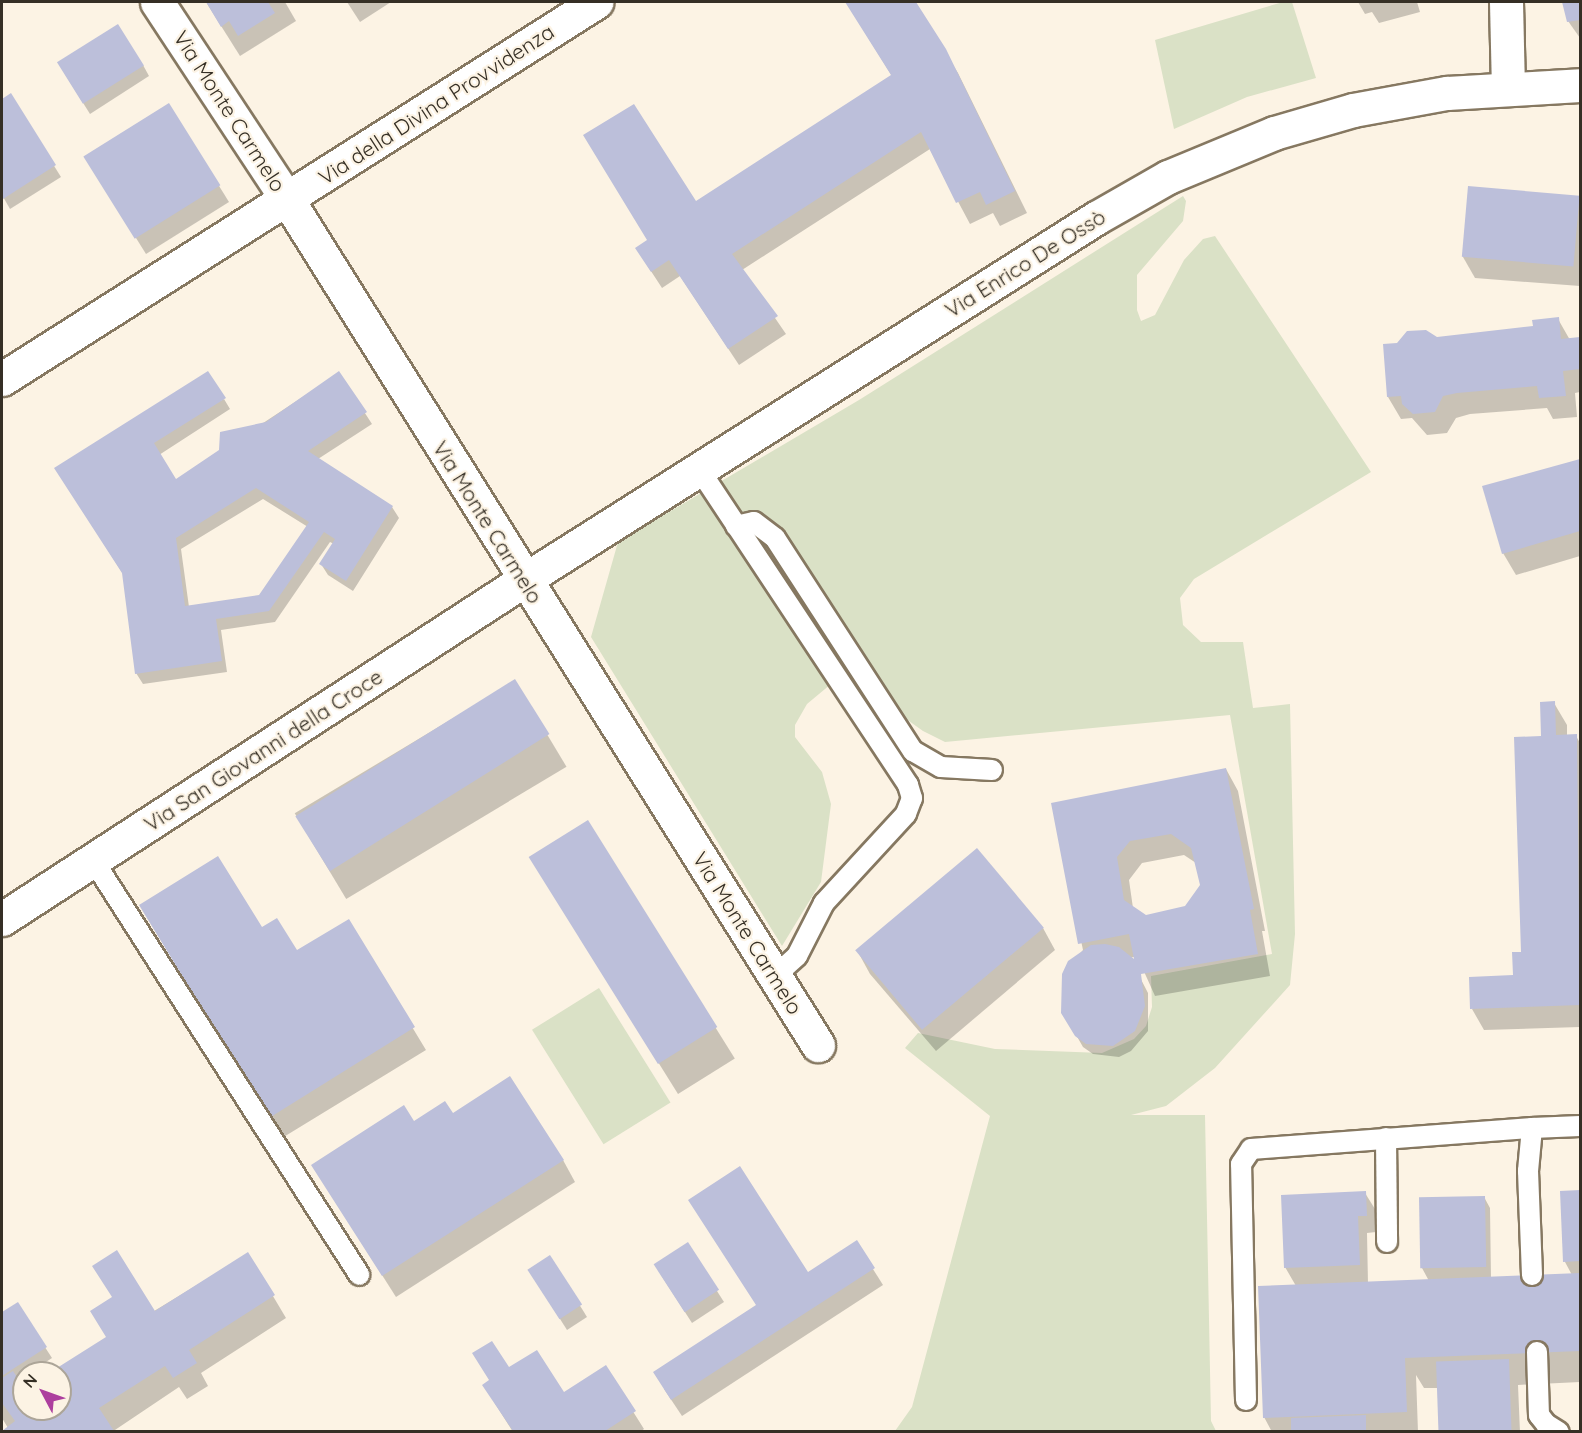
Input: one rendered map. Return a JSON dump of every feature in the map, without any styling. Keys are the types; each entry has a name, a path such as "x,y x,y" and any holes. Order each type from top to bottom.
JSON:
{"street":[{"name":"Via Monte Carmelo","path":"157,2 287,199 524,580 818,1045"},
{"name":"Via della Divina Provvidenza","path":"2,379 596,2"},
{"path":"1506,2 1508,88"},
{"name":"Via Enrico De Ossò","path":"524,580 1096,218 1168,177 1263,137 1341,113 1447,93 1581,85"},
{"name":"Via San Giovanni della Croce","path":"2,920 524,580"}],"lane":[{"path":"699,470 908,785 912,798 906,814 824,903 797,956 775,976"},
{"path":"736,526 754,522 775,538 913,751 940,767 992,770"},
{"path":"93,860 359,1275"},
{"path":"1246,1400 1241,1164 1244,1156 1251,1149 1581,1126"},
{"path":"1532,1128 1528,1171 1532,1275"},
{"path":"1386,1138 1388,1242"},
{"path":"1537,1352 1539,1415 1546,1424 1559,1431"}],"green space":[{"path":"1283,2 1292,2 1316,78 1247,97 1174,129 1155,40"},
{"path":"1183,196 1186,201 1183,221 1137,275 1137,310 1141,321 1155,315 1184,260 1203,239 1215,236 1371,472 1194,579 1180,598 1183,625 1201,642 1243,642 1253,708 1290,704 1295,934 1290,985 1215,1068 1166,1106 1131,1115 1205,1115 1211,1421 1216,1431 895,1431 912,1407 990,1116 905,1048 918,1033 995,1049 1102,1053 1134,1039 1146,1026 1152,1007 1151,976 1272,954 1230,715 945,742 923,731 902,716 882,690 849,669 807,704 795,725 795,737 822,772 831,804 821,882 782,946 591,637 618,542 859,400"},
{"path":"599,988 671,1102 604,1144 532,1030"}],"building":[{"path":"206,2 268,2 275,13 238,36 229,21 221,27"},
{"path":"845,2 916,2 946,49 1015,191 986,205 980,192 956,203 921,132 732,254 778,316 728,349 669,260 651,272 635,248 647,240 583,135 634,104 696,201 891,75"},
{"path":"1562,2 1580,2 1580,20 1567,22"},
{"path":"118,24 144,66 83,104 57,62"},
{"path":"11,93 56,165 3,199 2,99"},
{"path":"169,103 220,185 135,239 83,157"},
{"path":"1468,186 1580,196 1573,266 1462,257"},
{"path":"1559,317 1561,339 1580,337 1580,369 1563,371 1566,396 1539,398 1537,386 1457,393 1443,396 1435,412 1413,414 1402,404 1401,396 1387,397 1383,344 1397,343 1407,331 1426,330 1437,337 1533,326 1532,320"},
{"path":"208,371 226,398 154,443 176,479 219,450 220,432 266,422 339,371 367,412 308,451 393,506 346,581 319,564 335,539 324,532 269,611 216,619 222,661 135,674 122,573 54,468","holes":["256,488 309,522 259,595 185,606 176,538"]},
{"path":"1580,459 1580,531 1502,554 1482,486"},
{"path":"515,679 549,734 330,871 295,816"},
{"path":"1555,701 1556,735 1577,734 1580,1005 1470,1009 1469,977 1513,975 1512,952 1521,952 1514,737 1541,736 1540,702"},
{"path":"1226,768 1254,909 1250,910 1258,954 1141,974 1145,1006 1135,1031 1113,1046 1086,1044 1075,1036 1061,1013 1062,974 1068,961 1091,945 1105,944 1119,947 1134,959 1129,934 1078,944 1051,803","holes":["1171,834 1191,848 1200,885 1185,906 1146,915 1124,900 1117,857 1130,841"]},
{"path":"588,820 717,1027 658,1064 529,857"},
{"path":"977,848 1044,928 922,1030 855,950"},
{"path":"218,856 262,927 277,918 297,950 349,919 415,1027 269,1118 139,905"},
{"path":"510,1076 564,1160 382,1276 311,1165 404,1105 414,1121 445,1101 453,1113"},
{"path":"740,1166 808,1272 857,1240 875,1268 671,1400 653,1372 756,1305 688,1200"},
{"path":"1580,1190 1580,1261 1563,1262 1560,1191"},
{"path":"1366,1191 1367,1216 1358,1216 1360,1265 1284,1268 1281,1195"},
{"path":"1485,1196 1486,1267 1420,1268 1419,1197"},
{"path":"688,1242 719,1290 685,1312 654,1264"},
{"path":"117,1250 155,1311 248,1252 275,1295 189,1350 197,1363 173,1378 165,1366 99,1408 114,1431 2,1431 15,1421 72,1421 72,1361 68,1361 106,1337 90,1311 112,1297 92,1266"},
{"path":"550,1255 582,1304 559,1319 527,1270"},
{"path":"1580,1273 1580,1351 1405,1358 1407,1412 1263,1418 1258,1286"},
{"path":"18,1302 47,1347 25,1361 12,1361 12,1370 2,1376 2,1312"},
{"path":"492,1341 509,1367 537,1350 564,1392 606,1365 636,1411 605,1431 513,1431 482,1385 489,1380 472,1353"},
{"path":"1509,1359 1512,1431 1439,1432 1436,1362"},
{"path":"12,1372 12,1417 2,1403 2,1378"},
{"path":"1366,1415 1366,1431 1291,1431 1291,1418"}]}
